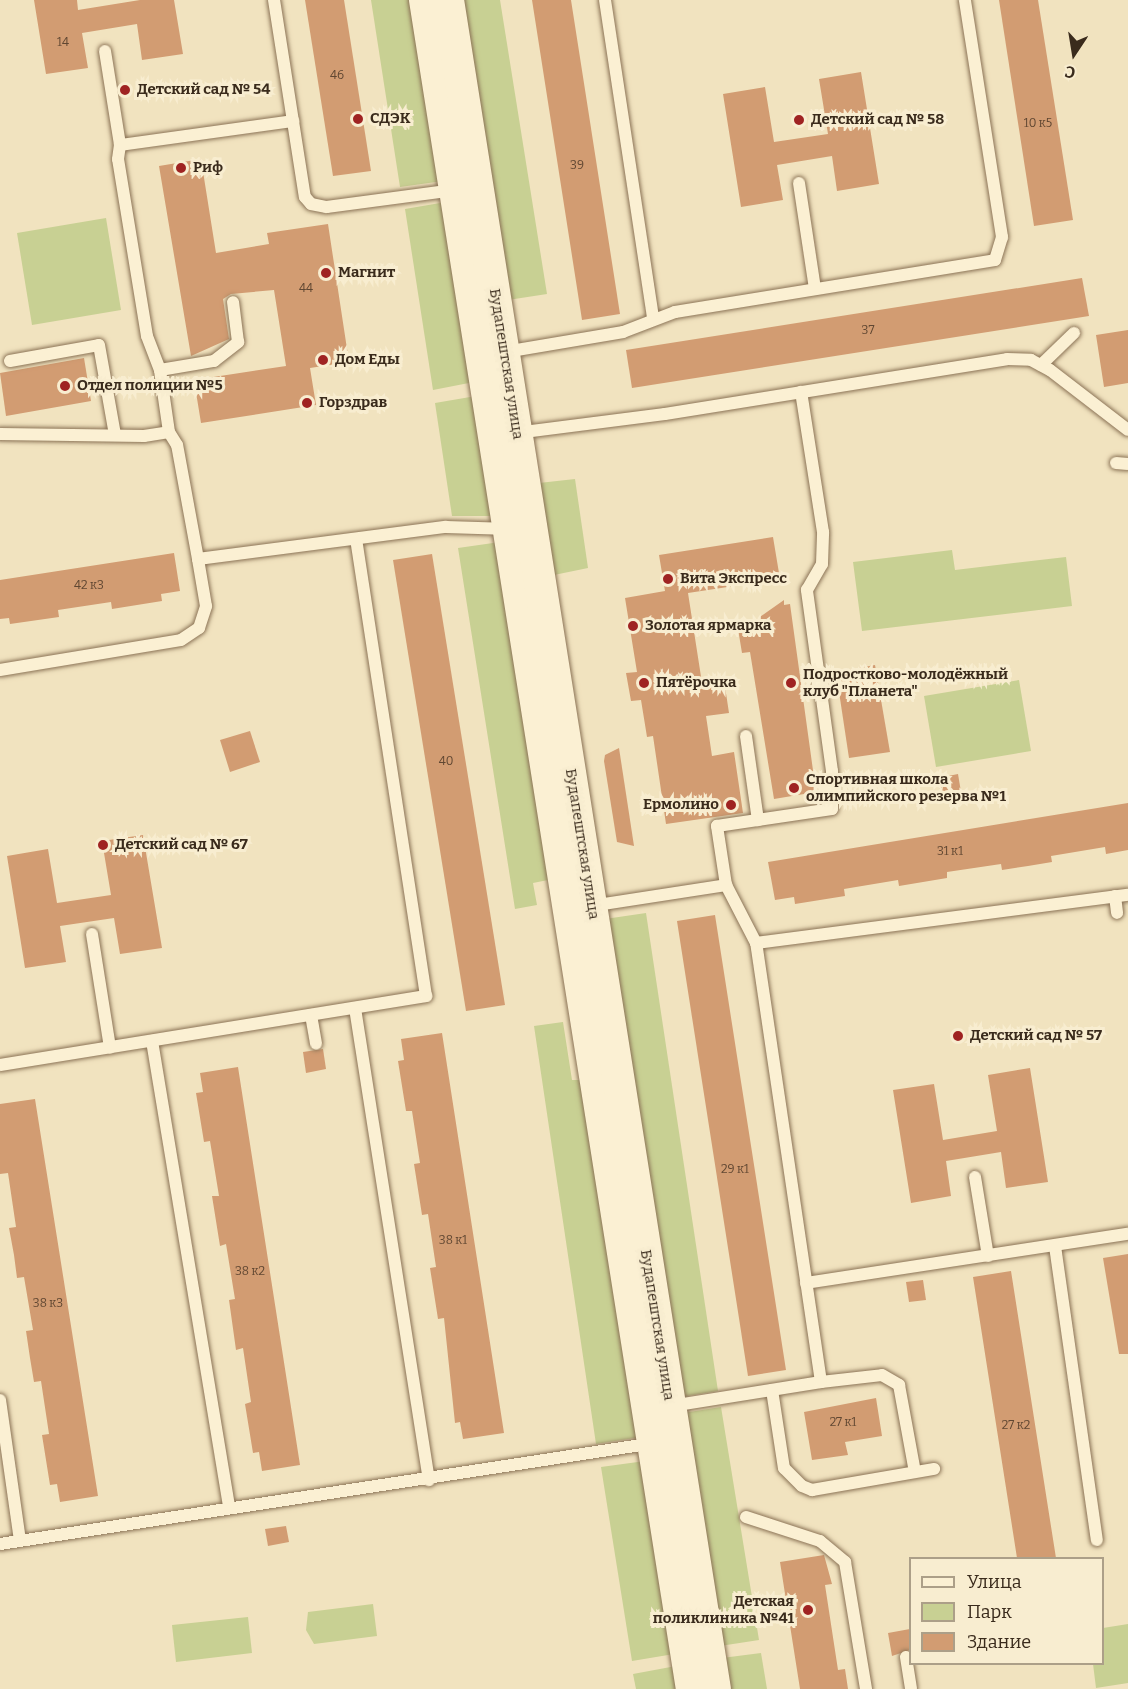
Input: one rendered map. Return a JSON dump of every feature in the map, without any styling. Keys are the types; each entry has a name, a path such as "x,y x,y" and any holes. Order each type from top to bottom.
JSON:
{"street":[{"name":"Будапештская улица","path":"425,0 467,188"},
{"name":"Будапештская улица","path":"448,0 467,188 664,1441 692,1689"},
{"name":"Будапештская улица","path":"664,1441 715,1689"}],"lane":[{"path":"274,0 305,197 311,204 327,207 467,188"},
{"path":"605,0 653,319"},
{"path":"493,354 623,332 653,319 815,289 995,260 1002,237 965,0"},
{"path":"0,670 192,635 204,618 206,606 177,445 169,432 160,370 147,336 118,159 120,146 105,51"},
{"path":"120,146 293,121"},
{"path":"799,183 815,289"},
{"path":"649,293 662,287"},
{"path":"160,370 214,361 238,342 233,302"},
{"path":"1041,365 1074,333"},
{"path":"10,361 99,345 115,435"},
{"path":"506,435 1007,359 1031,360 1041,365 1128,430"},
{"path":"801,392 824,532 822,564 807,590 832,771 832,809 717,826 726,885 756,943 820,1382"},
{"path":"0,434 115,435 169,432"},
{"path":"198,559 356,541 446,527 520,527"},
{"path":"0,1065 426,996 356,541"},
{"path":"746,735 759,819"},
{"path":"580,908 726,885"},
{"path":"756,943 1128,895"},
{"path":"1114,896 1117,913"},
{"path":"92,934 110,1048"},
{"path":"355,1008 429,1480"},
{"path":"311,1015 316,1044"},
{"path":"152,1041 229,1508"},
{"path":"975,1177 988,1256"},
{"path":"806,1283 1128,1234"},
{"path":"1055,1246 1097,1540"},
{"path":"659,1408 820,1382 882,1375 899,1385 915,1472"},
{"path":"772,1390 784,1468 802,1486 812,1490 934,1469"},
{"path":"0,1400 20,1540"},
{"path":"0,1544 229,1508 429,1480 664,1441"},
{"path":"746,1517 820,1541 845,1562 866,1689"},
{"path":"906,1657 911,1689"}],"green space":[{"path":"371,0 415,0 443,181 400,187"},
{"path":"460,0 500,0 547,294 508,300"},
{"path":"446,202 474,382 433,390 405,209"},
{"path":"106,218 121,310 32,325 17,233"},
{"path":"476,396 495,516 452,516 435,403"},
{"path":"575,479 588,568 554,575 539,483"},
{"path":"500,542 553,879 533,883 537,905 515,909 458,548"},
{"path":"952,550 955,570 1066,557 1072,606 862,631 853,562"},
{"path":"1019,680 1031,751 936,767 924,696"},
{"path":"646,913 718,1391 681,1397 605,919"},
{"path":"563,1022 572,1080 585,1080 641,1437 596,1444 534,1026"},
{"path":"721,1407 759,1640 720,1646 683,1413"},
{"path":"645,1461 674,1654 632,1661 601,1467"},
{"path":"373,1604 377,1636 314,1644 306,1630 308,1612"},
{"path":"248,1617 252,1653 176,1662 172,1625"},
{"path":"1128,1624 1128,1683 1096,1688 1093,1665 1104,1665 1104,1628"},
{"path":"761,1653 767,1689 727,1689 722,1658"},
{"path":"676,1666 680,1689 636,1689 633,1674"}],"building":[{"path":"34,0 77,0 78,10 140,0 174,0 183,54 142,60 137,24 82,33 88,68 46,74"},
{"path":"305,0 344,0 371,171 333,176"},
{"path":"532,0 571,0 620,314 582,320"},
{"path":"999,0 1038,0 1073,220 1034,226"},
{"path":"861,72 879,184 837,191 832,156 777,165 783,200 741,207 723,94 765,87 774,142 828,134 819,79"},
{"path":"201,159 216,253 269,244 267,233 328,224 349,362 310,368 316,405 201,423 194,380 286,366 274,290 231,294 223,299 229,339 191,356 159,166"},
{"path":"1082,278 1089,316 632,388 626,350"},
{"path":"1128,330 1128,383 1104,387 1096,335"},
{"path":"84,358 91,401 6,416 0,373"},
{"path":"773,537 780,579 688,593 702,683 724,680 729,713 706,716 712,756 734,752 743,813 666,824 653,736 647,737 641,700 631,701 626,673 637,672 625,598 665,591 659,555"},
{"path":"174,553 180,591 161,594 162,601 112,609 111,602 58,610 59,617 10,624 9,618 0,619 0,580"},
{"path":"432,554 505,1005 466,1011 393,560"},
{"path":"784,600 784,605 790,604 816,792 774,799 750,652 742,653 737,623 757,619"},
{"path":"875,665 890,752 849,758 836,672"},
{"path":"250,731 260,762 230,772 220,740"},
{"path":"619,748 634,846 617,842 604,761 605,755"},
{"path":"958,774 961,792 941,795 938,778"},
{"path":"1128,803 1128,850 1106,854 1105,847 1051,856 1052,862 1028,866 1002,870 1001,864 947,872 947,878 899,886 898,880 844,889 845,896 795,904 794,897 775,900 768,862"},
{"path":"143,835 162,948 120,954 114,918 60,926 66,962 25,968 7,856 48,849 57,903 111,895 102,841"},
{"path":"715,915 786,1370 748,1376 677,921"},
{"path":"442,1033 504,1433 463,1439 460,1422 455,1423 444,1318 438,1319 430,1268 436,1267 428,1214 422,1215 414,1164 420,1163 412,1111 406,1111 398,1061 404,1060 401,1039"},
{"path":"323,1049 326,1069 306,1073 303,1052"},
{"path":"238,1067 300,1465 262,1471 259,1452 253,1453 245,1404 251,1402 243,1348 236,1350 229,1300 235,1299 226,1244 220,1246 212,1196 219,1196 210,1141 204,1142 196,1093 203,1092 200,1073"},
{"path":"1030,1068 1048,1182 1006,1188 1001,1152 946,1161 951,1196 911,1203 893,1090 934,1084 943,1140 997,1131 988,1075"},
{"path":"35,1099 98,1496 60,1502 57,1484 50,1485 42,1435 49,1434 41,1381 34,1382 26,1331 33,1330 24,1277 17,1278 9,1228 16,1227 8,1173 0,1174 0,1104"},
{"path":"1128,1254 1128,1354 1119,1354 1103,1258"},
{"path":"1011,1271 1056,1557 1017,1557 973,1277"},
{"path":"923,1280 926,1300 909,1302 906,1282"},
{"path":"876,1398 882,1436 845,1442 848,1455 812,1460 804,1412"},
{"path":"286,1526 289,1542 268,1546 265,1529"},
{"name":"Детская поликлиника №41","path":"824,1555 832,1584 825,1585 838,1670 845,1669 848,1689 800,1689 780,1562"},
{"path":"909,1629 909,1650 892,1656 888,1633"}],"place":[{"name":"Детский сад № 54","path":"125,90"},
{"name":"СДЭК","path":"358,119"},
{"name":"Детский сад № 58","path":"799,120"},
{"name":"Риф","path":"181,168"},
{"name":"Магнит","path":"326,273"},
{"name":"Дом Еды","path":"323,360"},
{"name":"Отдел полиции №5","path":"65,386"},
{"name":"Горздрав","path":"307,403"},
{"name":"Вита Экспресс","path":"668,579"},
{"name":"Золотая ярмарка","path":"633,626"},
{"name":"Пятёрочка","path":"644,683"},
{"name":"Подростково-молодёжный клуб \"Планета\"","path":"791,683"},
{"name":"Спортивная школа олимпийского резерва №1","path":"794,788"},
{"name":"Ермолино","path":"731,805"},
{"name":"Детский сад № 67","path":"103,845"},
{"name":"Детский сад № 57","path":"958,1036"},
{"name":"Детская поликлиника №41","path":"808,1610"}]}
